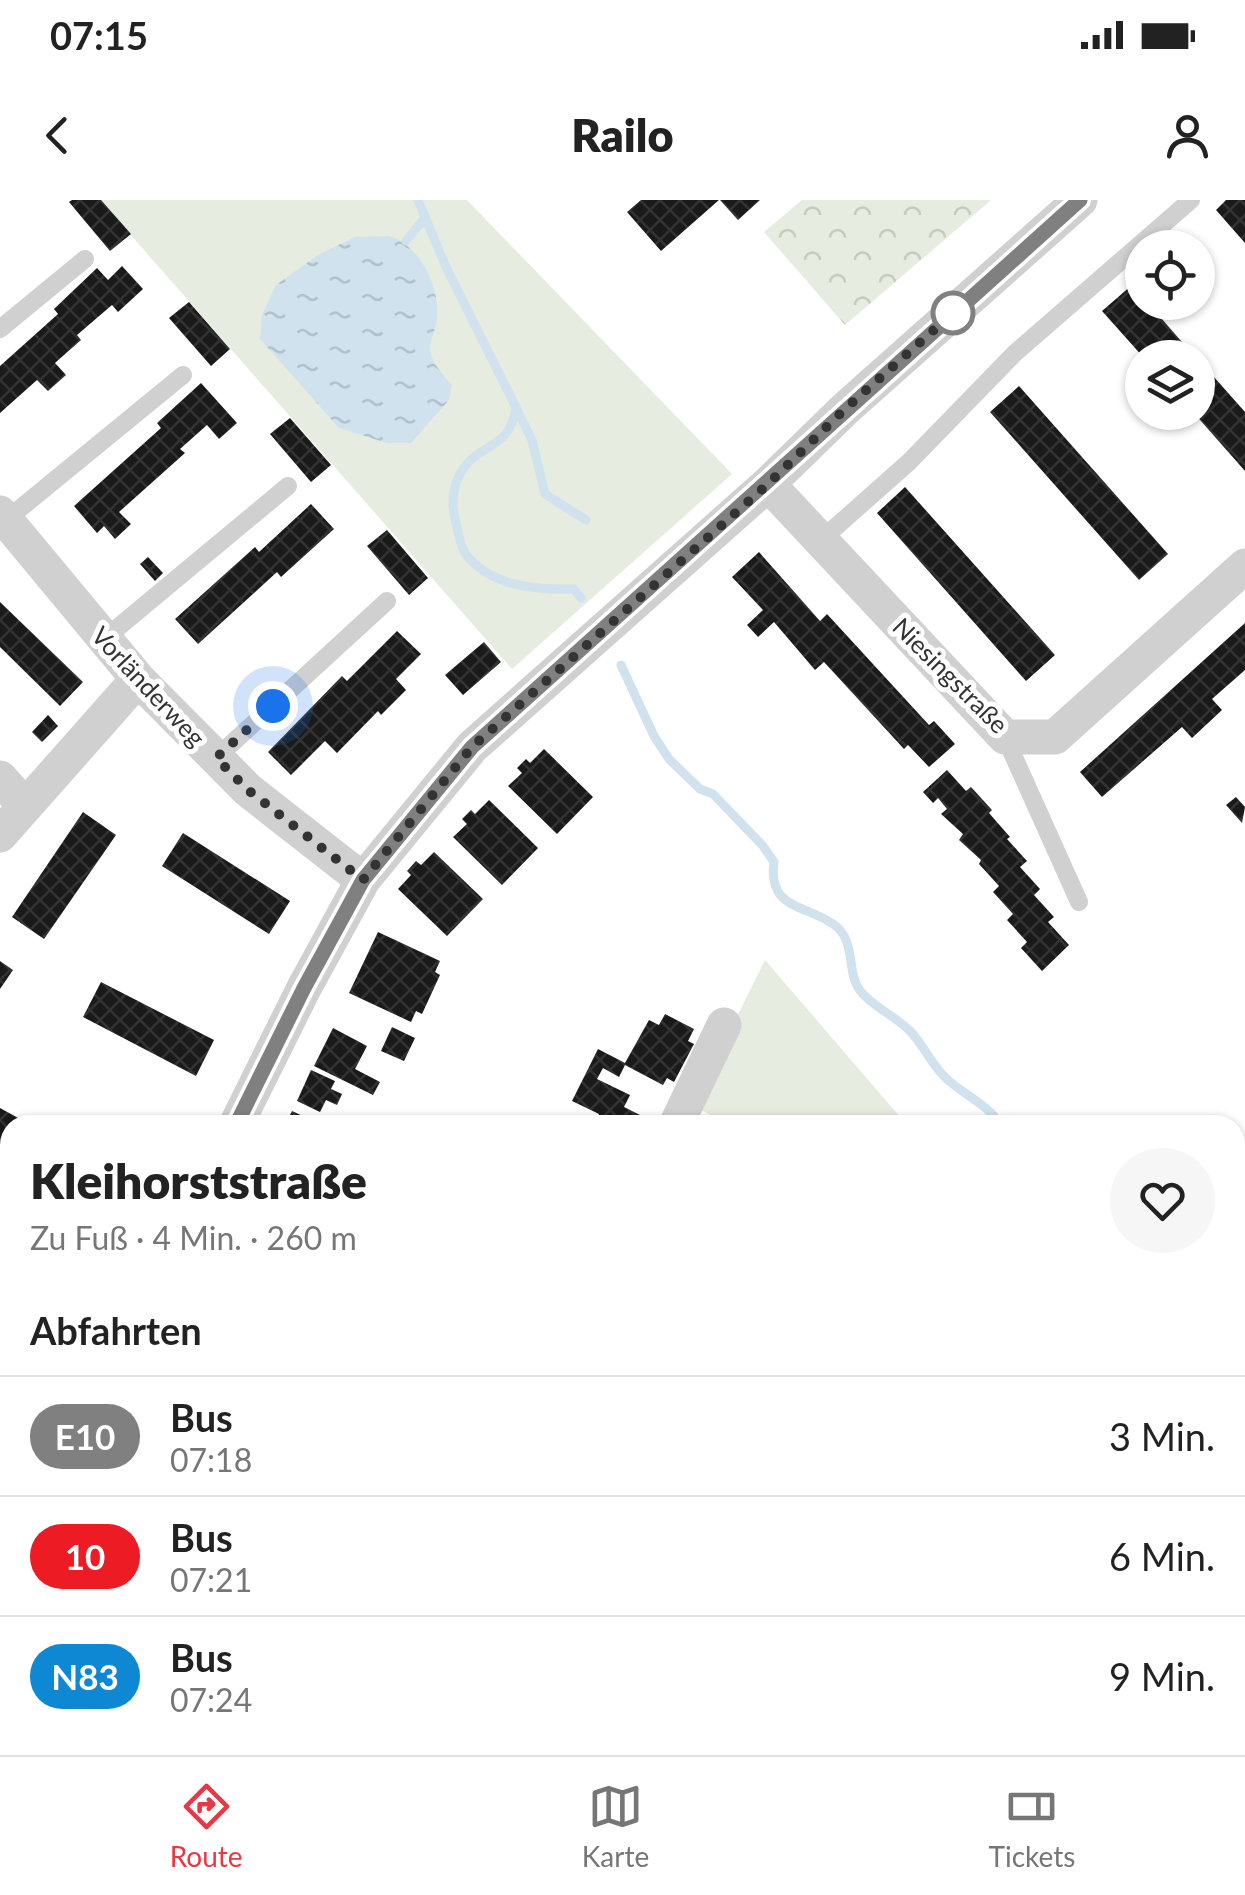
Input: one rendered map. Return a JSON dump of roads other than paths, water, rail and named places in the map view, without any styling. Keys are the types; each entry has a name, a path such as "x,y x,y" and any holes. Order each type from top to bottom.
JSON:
{"street":[{"path":"241,1115 363,880 472,747 1080,200"},
{"name":"Niesingstraße","path":"768,484 1005,737 1055,738 1245,566"},
{"name":"Vorländerweg","path":"3,516 138,678 216,758 248,790 363,880"},
{"path":"0,835 138,678"},
{"path":"0,778 25,806"},
{"path":"681,1115 724,1025"}],"lane":[{"path":"821,540 909,462 1015,353 1191,200"},
{"path":"0,329 85,259"},
{"path":"3,516 183,375"},
{"path":"104,639 288,486"},
{"path":"216,758 388,601"},
{"path":"1005,737 1079,902"}],"water":[{"path":"389,236 419,258 432,281 437,319 430,351 452,385 449,400 411,443 387,443 339,428 260,339 262,315 276,285 318,255 355,237"}],"waterway":[{"path":"418,200 445,265 532,440 545,494 586,520"},
{"path":"406,241 424,219"},
{"path":"516,407 507,432 467,463 457,480 453,507 462,546 467,556 489,574 531,587 574,589 581,598"},
{"path":"621,665 669,759 700,789 713,794 763,846 774,862 777,890 793,905 826,920 843,934 861,992 910,1031 942,1075 992,1115"}]}
